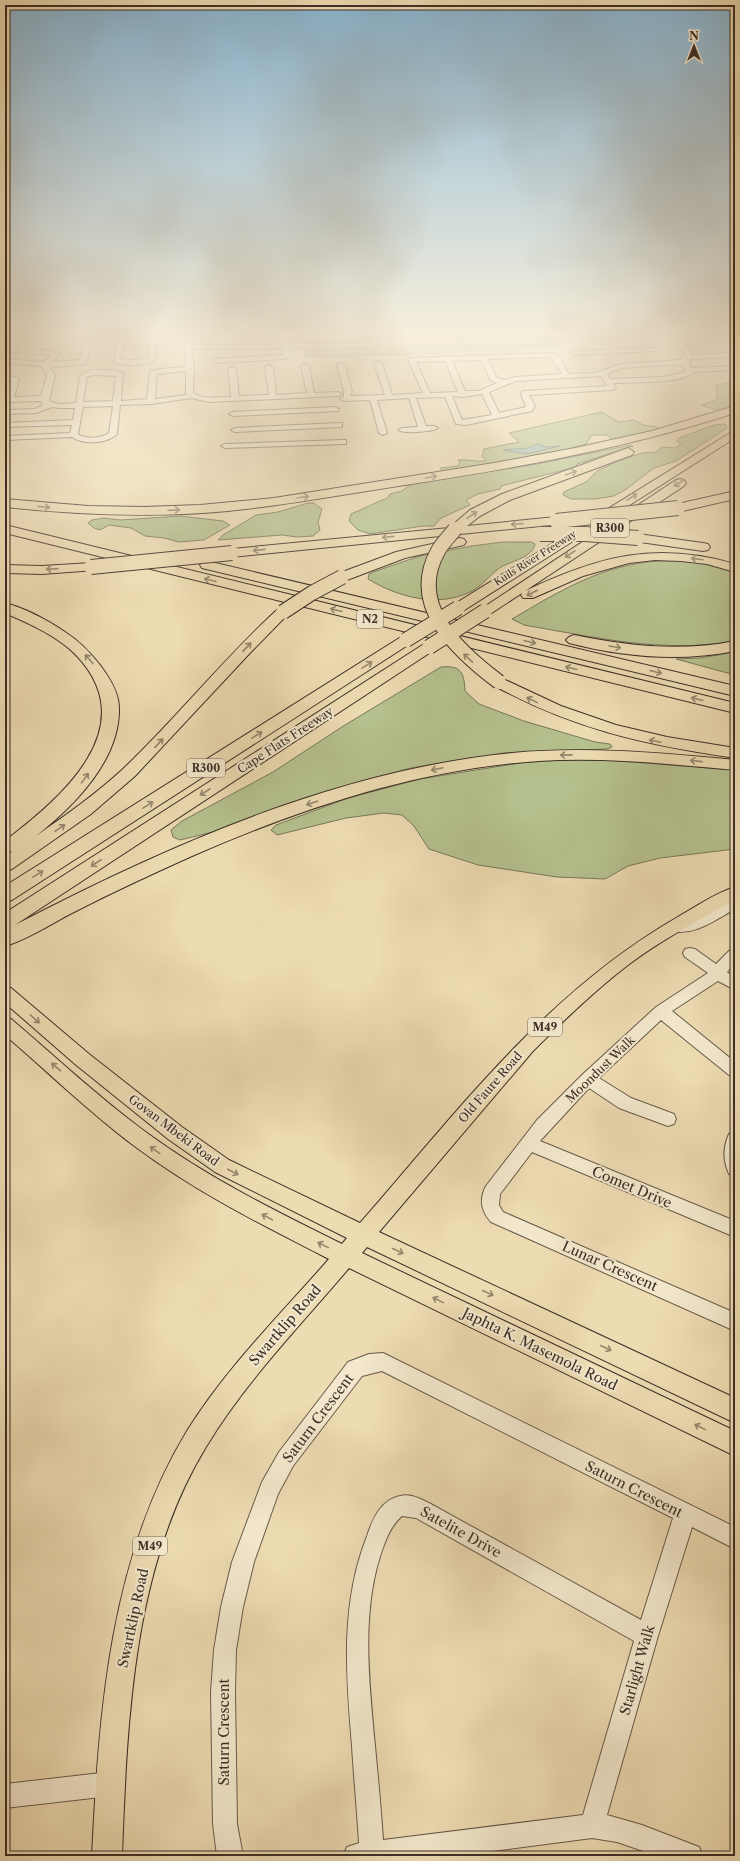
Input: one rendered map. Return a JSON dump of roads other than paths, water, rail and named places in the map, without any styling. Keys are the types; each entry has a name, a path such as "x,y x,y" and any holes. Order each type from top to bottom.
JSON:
{"highway":[{"path":"5,503 80,510 141,511 200,509 273,502 572,454 658,434 695,422"},
{"path":"711,422 491,504 465,520 442,543 431,564 428,586 432,610 446,634 471,661 499,682 528,699 587,723 622,733 663,742 735,752"},
{"name":"Kuils River Freeway","path":"458,608 735,433"},
{"name":"Kuils River Freeway","path":"485,611 735,446"},
{"path":"5,569 42,570 91,567 678,508 735,495"},
{"path":"5,516 126,545"},
{"name":"N2","path":"5,530 735,708"},
{"path":"5,865 83,811 124,777 156,745 253,640 283,612 312,593 342,577 382,561 420,550 479,539 540,534 585,534 638,538 699,546 735,555"},
{"name":"N2","path":"140,549 735,691"},
{"path":"485,611 505,606 553,582 578,572 621,560 642,557 681,557 715,562 735,568"},
{"path":"274,581 329,589 590,643 622,648 680,652 735,646"},
{"path":"5,606 63,637 83,652 102,677 108,694 110,716 103,749 81,784 52,814 5,851"},
{"name":"Cape Flats Freeway","path":"5,895 458,608"},
{"name":"Cape Flats Freeway","path":"5,922 485,611"},
{"path":"5,939 146,868 197,846 300,807 406,776 475,762 557,756 632,756 735,765"}],"main road":[{"name":"Old Faure Road","path":"363,1234 513,1059 550,1022 611,970 673,927 735,893"},
{"name":"Govan Mbeki Road","path":"5,993 82,1060 175,1133 222,1166 301,1206 363,1234"},
{"name":"Govan Mbeki Road","path":"5,1024 129,1130 160,1154 212,1186 284,1226 345,1255"},
{"name":"Swartklip Road","path":"107,1856 110,1784 119,1685 131,1617 153,1536 172,1486 197,1438 226,1396 363,1234"},
{"path":"363,1234 699,1392 735,1411"},
{"name":"Japhta K. Masemola Road","path":"345,1255 735,1444"}],"street":[{"path":"5,425 76,422 74,435"},
{"path":"5,438 74,435 76,438 82,439 108,440 113,434 115,422"},
{"path":"234,423 239,422"},
{"path":"225,446 343,444 339,422"},
{"path":"380,422 383,434"},
{"path":"421,422 423,429"},
{"path":"460,422 472,422"},
{"path":"234,423 339,425"},
{"path":"234,423 236,446"},
{"path":"402,430 434,428"},
{"path":"373,434 392,433"},
{"path":"673,927 692,926 735,903"},
{"path":"690,953 735,985"},
{"name":"Moondust Walk","path":"489,1206 492,1191 543,1125 588,1079 661,1011 719,973 723,965 735,954"},
{"path":"661,1011 735,1071"},
{"path":"588,1079 625,1102 668,1119"},
{"path":"735,1139 732,1160 735,1169"},
{"name":"Comet Drive","path":"529,1144 735,1229"},
{"name":"Lunar Crescent","path":"489,1206 497,1216 735,1322"},
{"name":"Saturn Crescent","path":"230,1856 228,1852 225,1824 223,1692 225,1650 232,1607 243,1562 270,1489 286,1459 355,1369 369,1363 383,1362 685,1515 735,1538"},
{"name":"Satelite Drive","path":"364,1855 357,1627 363,1580 368,1560 387,1514 394,1508 403,1505 412,1506 422,1510 647,1636"},
{"name":"Starlight Walk","path":"592,1826 647,1636 685,1515"},
{"path":"5,1796 110,1784"},
{"path":"364,1855 592,1826 606,1826 690,1856"}],"water":[{"path":"537,444 545,447 560,446 527,454 503,450 528,448"}]}
